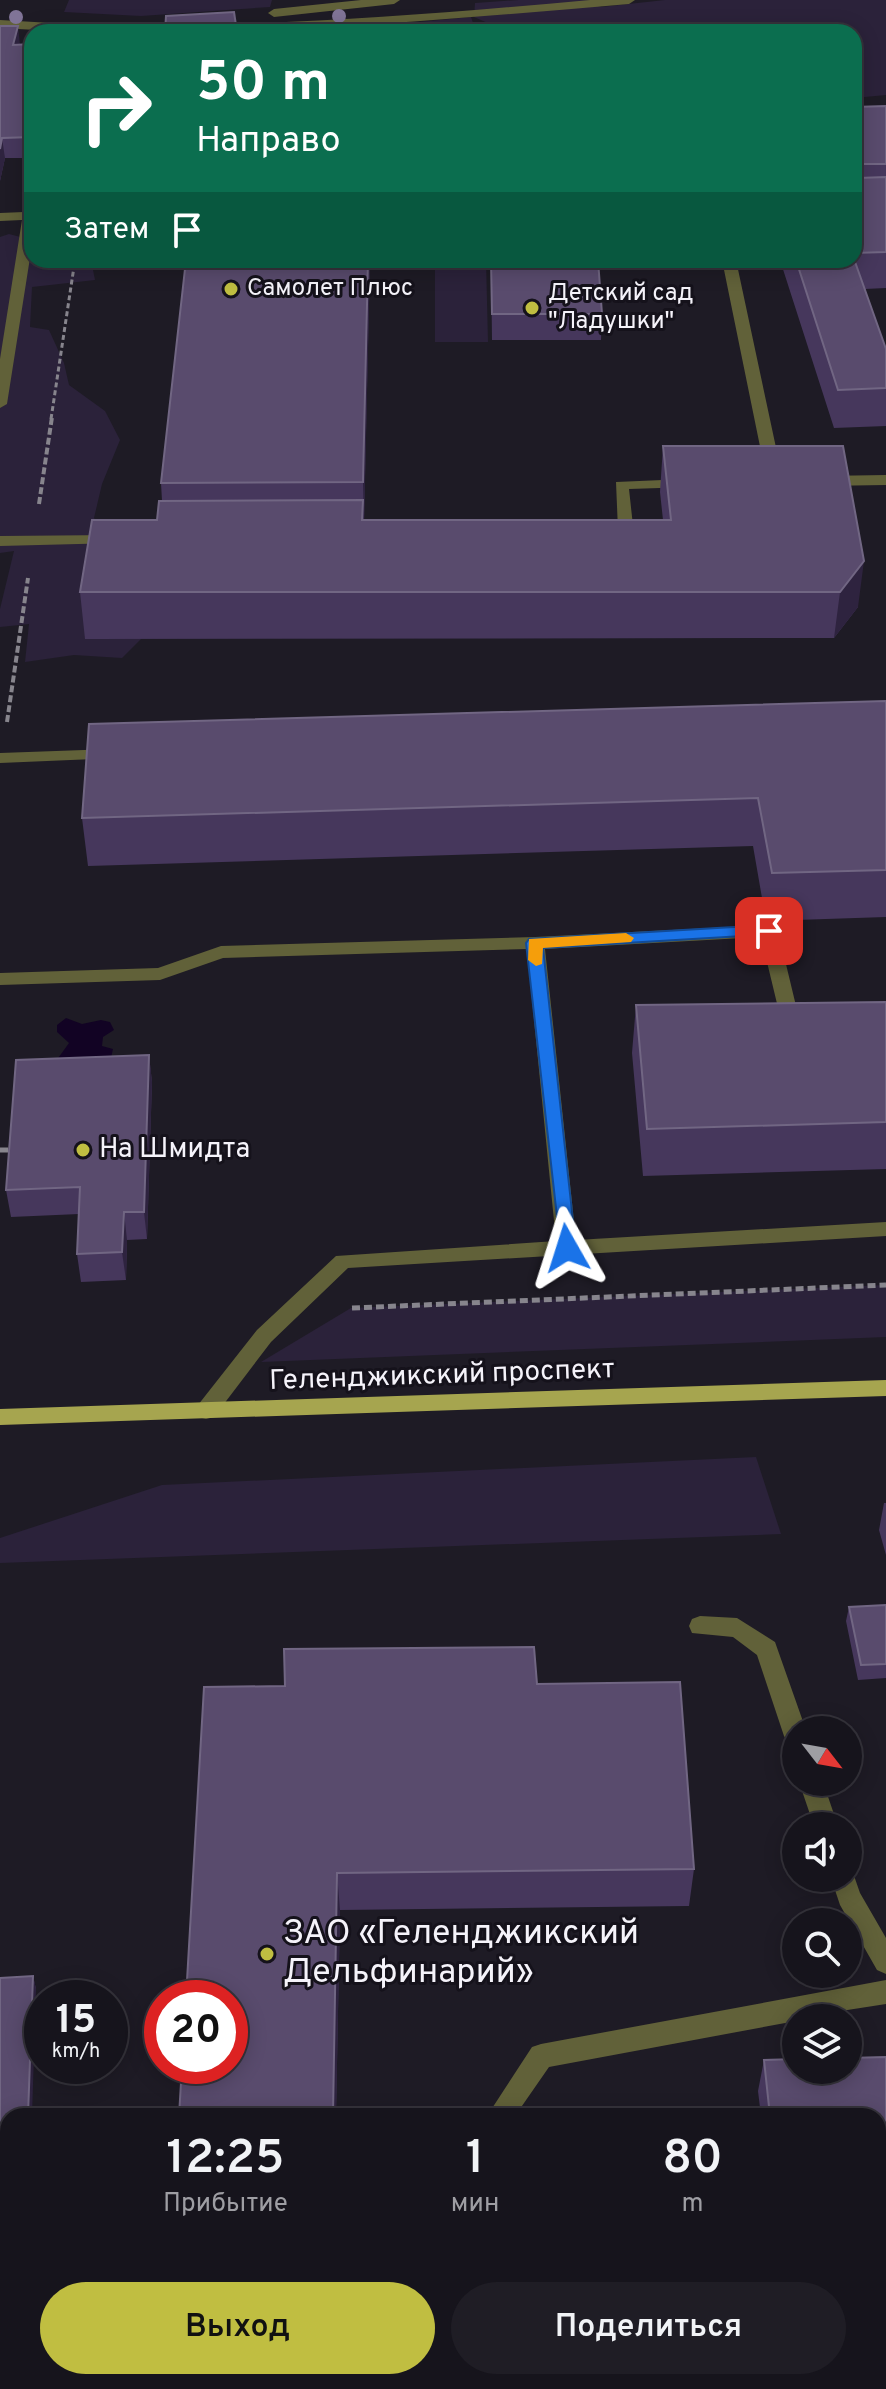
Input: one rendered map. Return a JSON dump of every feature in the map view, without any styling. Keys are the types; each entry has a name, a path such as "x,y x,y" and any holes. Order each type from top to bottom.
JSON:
{"main road":[{"name":"Геленджикский проспект","path":"0,1417 886,1388"}],"street":[{"path":"178,24 394,0"},
{"path":"303,24 374,23 629,0"},
{"path":"0,24 24,26"},
{"path":"0,217 24,212"},
{"path":"0,404 24,259"},
{"path":"731,268 784,482 886,480"},
{"path":"595,535 626,535 621,485 698,484"},
{"path":"0,541 127,540"},
{"path":"0,758 130,753"},
{"path":"0,979 160,974 221,952 535,943 769,931 789,1016 817,1015"},
{"path":"535,943 567,1248"},
{"path":"206,1411 264,1336 343,1261 886,1229"},
{"path":"700,1626 737,1628 767,1649 789,1716"},
{"path":"847,1892 886,1962"},
{"path":"505,2108 541,2056 886,1992"}],"path":[{"path":"0,1150 11,1150"},
{"path":"351,1308 886,1285"}],"shaded area":[{"path":"69,0 272,0 270,7 141,16 64,12"},
{"path":"601,0 595,5 601,7 665,0 886,0 886,95 862,97 862,24 490,24 474,17 475,3"},
{"path":"471,17 473,24 409,24"},
{"path":"9,234 24,238 24,268 93,268 95,280 32,287 30,327 49,330 64,363 69,385 105,411 120,440 102,484 94,518 113,544 147,633 122,658 74,655 25,662 29,624 0,627 0,609 14,551 0,553 0,237"},
{"path":"435,268 486,268 488,342 435,342"},
{"path":"66,1018 82,1024 101,1020 110,1022 114,1030 103,1037 102,1046 113,1049 111,1058 56,1061 69,1043 57,1032 57,1025"},
{"path":"886,1285 886,1337 261,1362 351,1308"},
{"path":"756,1457 781,1534 0,1563 0,1538 162,1485"}],"building":[{"path":"234,12 236,24 166,24 166,16"},
{"path":"0,26 18,26 13,45 24,44 24,137 2,138 0,149"},
{"path":"886,106 886,164 862,164 862,107"},
{"path":"886,177 886,252 862,253 862,178"},
{"path":"185,268 368,268 363,482 161,483"},
{"path":"491,268 599,268 602,314 492,314"},
{"path":"799,268 857,268 886,349 886,388 838,390"},
{"path":"663,446 843,446 864,561 840,592 80,592 92,520 157,520 159,501 363,500 362,520 671,520"},
{"path":"886,701 886,870 772,873 758,798 82,818 89,724"},
{"path":"886,1002 886,1122 647,1129 636,1005"},
{"name":"На Шмидта","path":"149,1055 144,1212 124,1212 122,1252 77,1254 80,1187 6,1190 16,1060"},
{"path":"886,1605 886,1664 861,1665 849,1607"},
{"name":"ЗАО «Геленджикский Дельфинарий»","path":"534,1647 537,1684 680,1682 694,1869 337,1873 333,2108 179,2108 181,2084 248,2084 248,1980 187,1980 204,1687 285,1686 284,1649"},
{"path":"33,1976 33,1980 24,1980 24,2084 29,2084 28,2108 0,2108 0,1978"},
{"path":"886,2057 886,2108 769,2108 764,2060 782,2059 782,2084 862,2084 862,2058"}],"slow traffic":[{"path":"536,960 535,943 626,938"}],"place":[{"name":"Самолет Плюс","path":"231,289"},
{"name":"Детский сад \"Ладушки\"","path":"532,308"},
{"name":"На Шмидта","path":"83,1150"},
{"name":"ЗАО «Геленджикский Дельфинарий»","path":"267,1954"}],"route":[{"path":"567,1248 535,943 769,931"}]}
